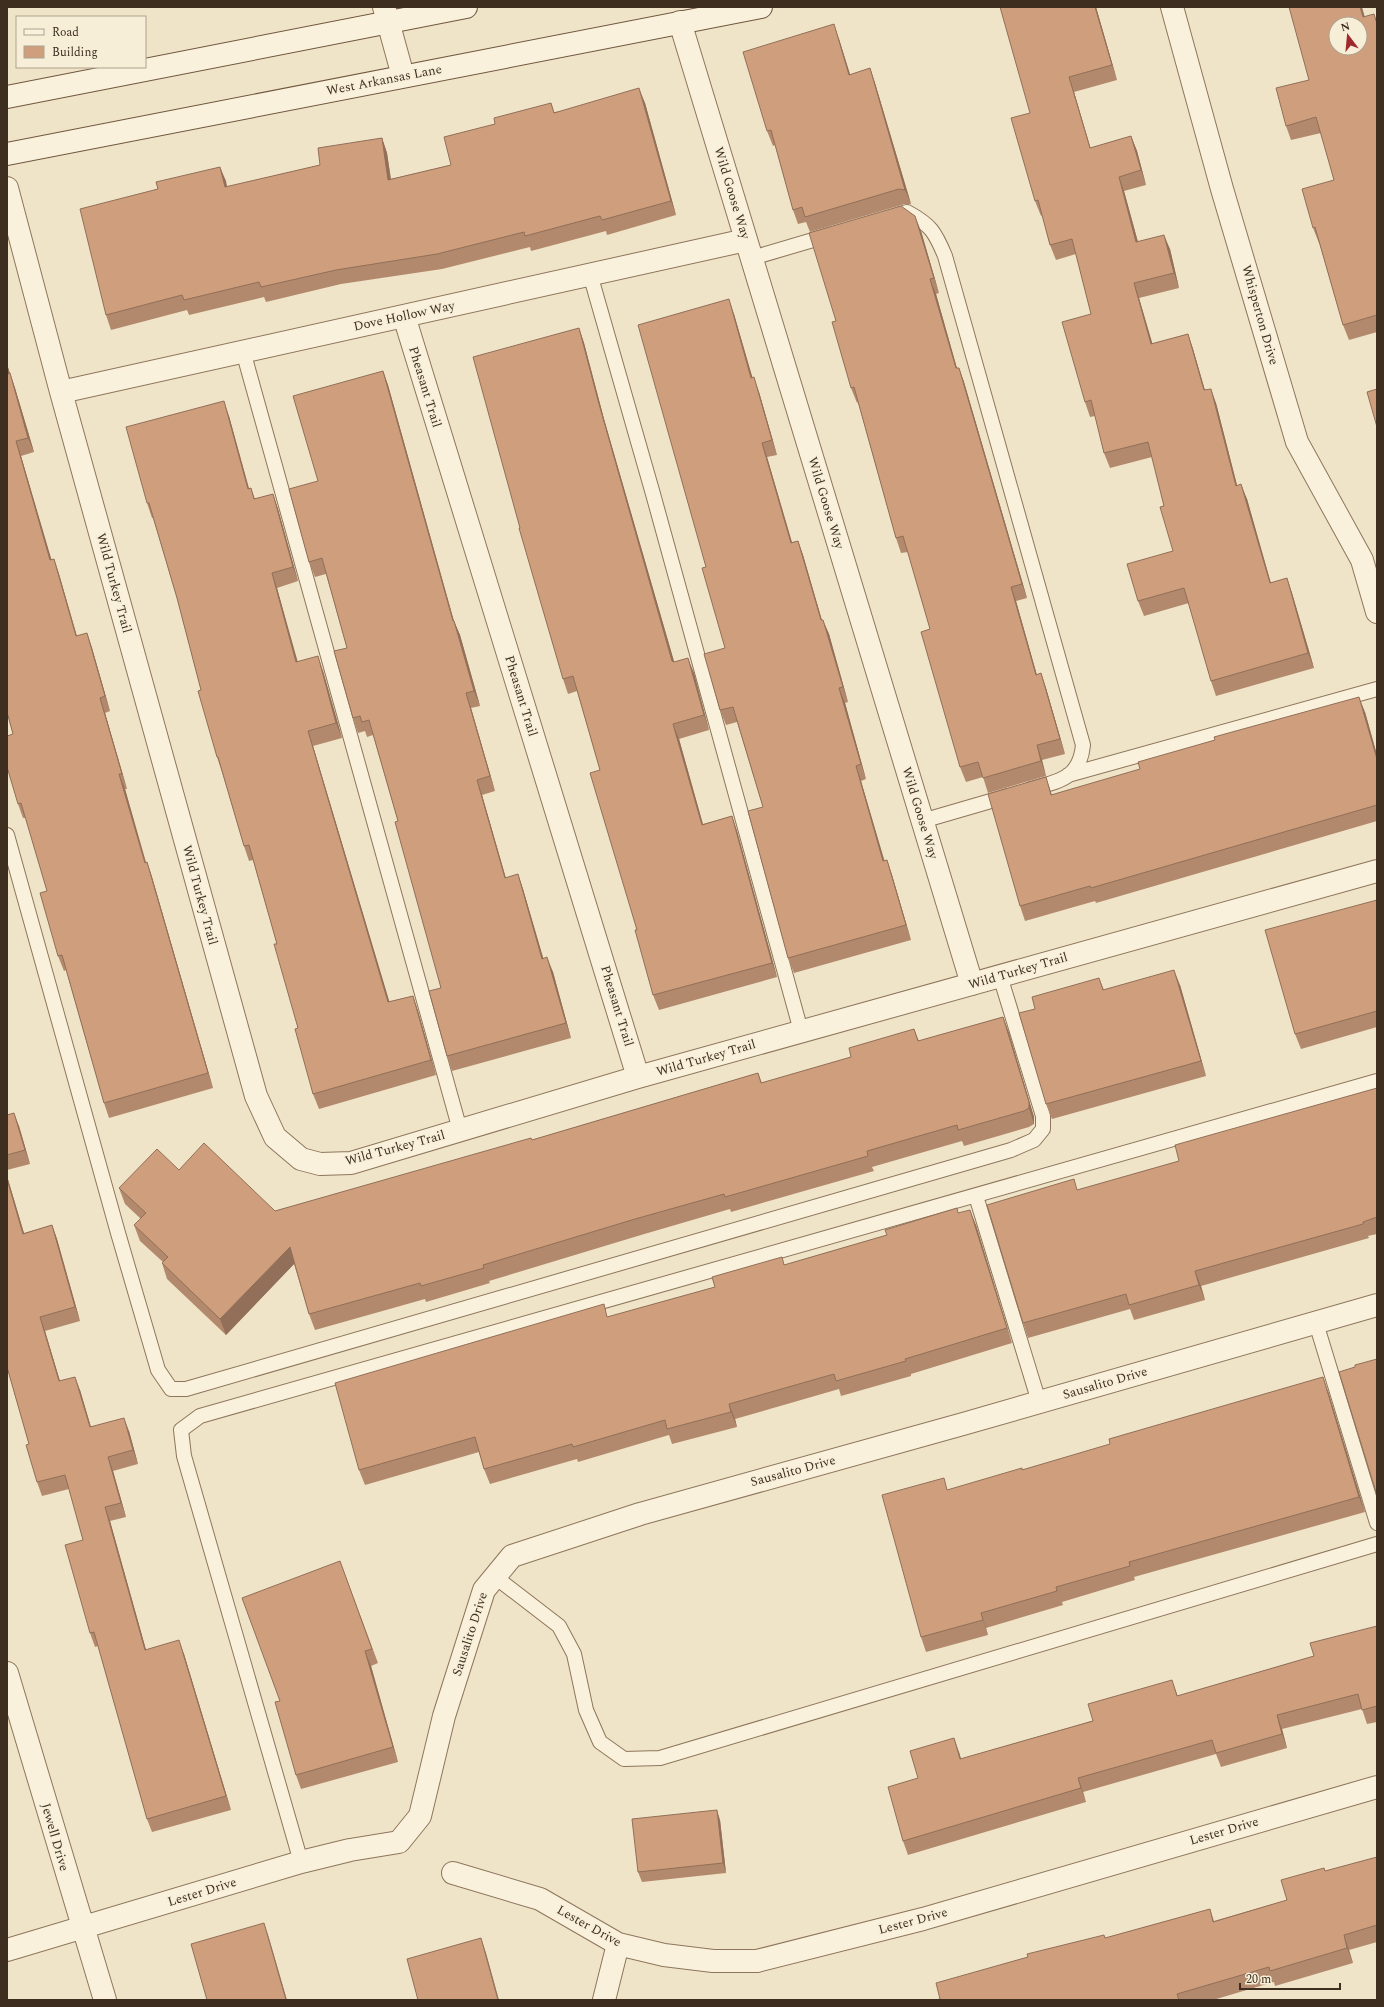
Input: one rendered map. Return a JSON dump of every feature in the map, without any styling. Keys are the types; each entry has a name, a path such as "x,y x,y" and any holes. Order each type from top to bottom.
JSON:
{"street":[{"path":"146,67 386,14 466,7"},
{"name":"West Arkansas Lane","path":"7,154 761,7"},
{"name":"Whisperton Drive","path":"1172,7 1225,197 1297,442 1362,560 1377,612"},
{"path":"386,14 403,76"},
{"name":"Wild Goose Way","path":"680,22 972,984"},
{"path":"7,97 139,68"},
{"name":"Wild Turkey Trail","path":"7,188 61,392 256,1096 275,1137 301,1159 320,1164 351,1163 638,1077 1377,871"},
{"name":"Dove Hollow Way","path":"61,392 590,274 749,249"},
{"name":"Pheasant Trail","path":"404,316 638,1077"},
{"name":"Sausalito Drive","path":"399,1842 420,1816 444,1716 477,1608 484,1590 512,1556 640,1514 1377,1306"},
{"name":"Jewell Drive","path":"7,1673 82,1928 105,2000"},
{"name":"Lester Drive","path":"453,1873 540,1899 618,1944 678,1957 713,1961 757,1961 923,1919 1377,1787"},
{"name":"Lester Drive","path":"7,1950 301,1862 350,1850 399,1842"},
{"path":"604,2000 618,1944"}],"lane":[{"path":"885,219 907,212 917,218 934,231 945,256 1083,745 1082,759 1072,774 1046,785 922,821"},
{"path":"749,249 840,232"},
{"path":"590,274 655,502 801,1032"},
{"path":"243,351 460,1130"},
{"path":"1068,775 1377,689"},
{"path":"7,835 158,1370 171,1388 186,1389 1004,1152 1034,1140 1044,1129 1043,1116 1000,976"},
{"path":"301,1862 184,1456 181,1430 200,1416 1377,1081"},
{"path":"976,1196 1039,1402"},
{"path":"1316,1323 1377,1523"},
{"path":"494,1576 560,1626 574,1654 586,1710 600,1742 624,1759 660,1758 1377,1544"}],"building":[{"path":"1000,7 1095,7 1112,65 1069,77 1090,148 1131,136 1141,170 1119,177 1136,242 1164,235 1174,273 1134,283 1151,344 1188,334 1204,390 1211,389 1236,486 1241,484 1270,583 1287,578 1308,653 1211,681 1184,588 1138,601 1127,564 1173,551 1160,507 1164,506 1148,442 1104,453 1091,400 1085,402 1062,322 1091,314 1072,239 1050,245 1038,200 1035,201 1011,118 1030,113"},
{"path":"1289,7 1360,7 1363,16 1328,16 1328,56 1368,56 1368,16 1367,16 1374,14 1377,24 1377,315 1343,325 1315,227 1313,228 1302,189 1334,180 1316,117 1286,126 1276,88 1309,80"},
{"path":"834,24 849,75 870,68 905,190 899,189 805,217 802,207 793,210 771,130 767,131 743,52"},
{"path":"639,88 671,201 602,220 600,216 525,236 524,232 437,254 336,270 261,287 259,282 184,300 182,295 106,315 80,209 158,189 156,182 220,167 225,187 320,165 318,148 382,138 388,180 451,165 444,137 495,124 494,118 551,103 554,113"},
{"path":"901,206 915,216 934,278 930,279 956,368 959,368 1022,584 1011,587 1036,675 1041,673 1060,739 1037,745 1041,761 983,778 978,762 960,767 921,632 930,629 903,536 896,538 854,387 851,388 832,322 836,321 809,233"},
{"path":"729,299 751,378 754,377 772,440 762,443 791,543 798,541 821,620 823,620 843,687 839,688 861,764 856,766 883,861 887,860 906,925 788,958 748,811 763,807 733,707 720,710 704,654 725,648 702,568 706,567 638,325"},
{"path":"579,328 672,661 674,662 688,658 704,715 673,724 702,825 732,816 772,963 653,995 635,930 637,930 590,773 600,770 573,676 563,679 519,528 473,357"},
{"path":"7,369 8,374 10,373 28,438 16,441 50,560 54,559 76,636 87,633 105,696 100,698 122,774 119,774 145,863 147,862 208,1073 104,1103 62,955 58,956 40,893 47,891 21,803 18,804 7,767 7,736 13,734 7,712"},
{"path":"383,371 474,691 466,693 490,776 477,780 505,878 518,874 542,959 547,957 566,1023 447,1056 429,991 441,988 395,822 398,821 369,720 362,722 360,716 353,718 334,651 347,648 322,558 309,562 289,489 318,481 293,396"},
{"path":"1377,389 1377,427 1367,392"},
{"path":"224,401 248,489 251,488 254,499 273,494 293,567 272,573 296,662 318,656 336,723 308,731 388,1002 413,996 431,1060 313,1094 295,1029 298,1028 274,944 277,944 249,845 244,846 217,757 198,691 201,690 177,598 149,503 147,503 126,427"},
{"path":"1359,697 1377,759 1377,805 1091,888 1090,886 1020,906 988,794 1046,777 1051,795 1140,769 1138,762 1215,740 1214,737"},
{"path":"1377,900 1377,1011 1295,1034 1265,930"},
{"path":"1174,970 1201,1061 1046,1104 1019,1013 1035,1009 1032,997 1099,978 1103,990"},
{"path":"1003,1017 1029,1102 1029,1108 1024,1111 958,1130 957,1125 867,1151 868,1156 725,1197 724,1194 635,1219 483,1265 484,1268 421,1286 420,1283 309,1314 290,1247 220,1319 162,1263 168,1257 134,1225 146,1213 119,1188 157,1149 179,1170 204,1143 275,1211 531,1138 532,1140 758,1073 761,1083 851,1057 849,1048 914,1029 918,1041"},
{"path":"1377,1088 1377,1217 1363,1222 1363,1224 1195,1271 1199,1285 1129,1305 1126,1294 1023,1323 987,1205 1074,1179 1077,1190 1179,1161 1175,1145"},
{"path":"14,1113 25,1150 7,1155 7,1115"},
{"path":"7,1179 23,1234 52,1225 75,1307 40,1317 59,1381 75,1377 90,1427 124,1418 133,1450 108,1457 121,1503 105,1507 145,1650 179,1640 226,1796 147,1819 94,1632 90,1633 65,1545 83,1540 65,1475 37,1482 26,1445 29,1444 7,1367"},
{"path":"957,1208 958,1213 970,1210 1007,1328 905,1359 906,1361 836,1381 834,1374 729,1404 731,1412 667,1429 665,1420 573,1447 572,1444 484,1469 475,1437 359,1470 335,1383 604,1304 607,1317 715,1287 712,1277 782,1257 784,1265 887,1235 885,1230"},
{"path":"1377,1359 1376,1492 1339,1372 1355,1367 1355,1365"},
{"path":"1323,1377 1359,1497 1129,1562 1130,1566 1056,1587 1057,1591 981,1613 983,1620 921,1637 882,1495 944,1478 947,1490 1022,1468 1022,1470 1110,1444 1109,1439"},
{"path":"340,1561 372,1649 365,1651 393,1747 296,1775 275,1702 280,1701 242,1598"},
{"path":"1377,1626 1377,1706 1362,1710 1358,1694 1277,1715 1282,1734 1216,1753 1212,1740 1078,1778 1081,1788 903,1841 888,1787 918,1778 910,1751 954,1738 960,1759 1093,1721 1088,1704 1172,1680 1177,1696 1314,1656 1310,1643"},
{"path":"717,1810 723,1863 638,1872 632,1819"},
{"path":"1377,1857 1377,1925 1344,1935 1347,1948 1270,1971 1269,1967 1177,1994 1179,2000 936,2000 940,1999 936,1983 1028,1957 1027,1954 1104,1935 1105,1938 1210,1909 1213,1922 1287,1900 1281,1880 1324,1868 1325,1871"},
{"path":"264,1923 286,2000 207,2000 191,1944"},
{"path":"481,1938 498,2000 418,2000 407,1959"}]}
